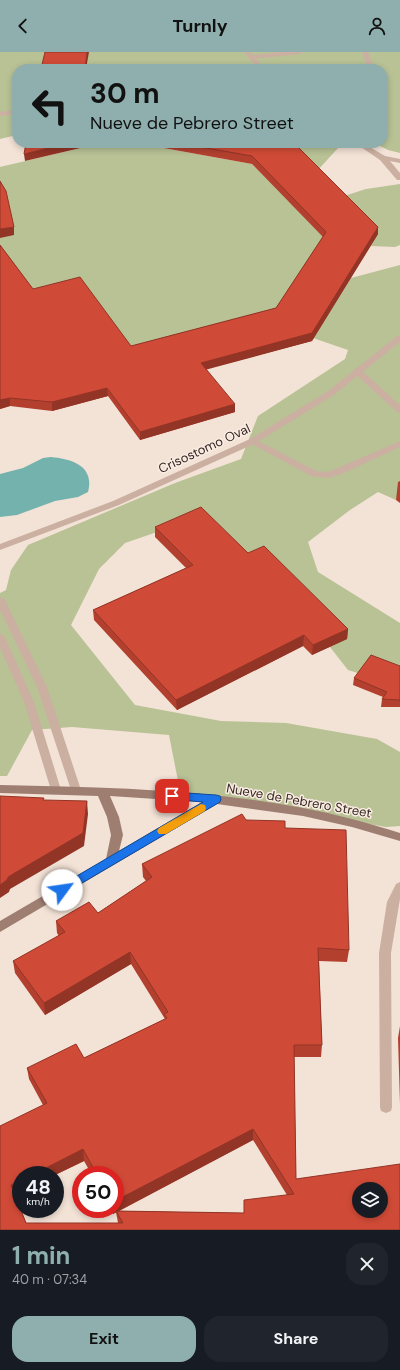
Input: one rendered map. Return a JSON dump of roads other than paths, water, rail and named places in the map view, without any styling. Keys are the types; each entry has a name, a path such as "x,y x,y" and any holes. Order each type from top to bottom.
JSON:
{"main road":[{"name":"Nueve de Pebrero Street","path":"0,789 102,791 216,799 294,811 361,824 400,837"},
{"path":"102,791 114,817 117,835 111,861"},
{"path":"0,927 216,799"}],"street":[{"path":"247,52 257,64"},
{"path":"252,58 300,52"},
{"path":"365,52 369,64"},
{"path":"0,114 12,113"},
{"path":"366,148 383,158 400,178"},
{"path":"383,158 400,161"},
{"name":"Crisostomo Oval","path":"0,547 116,503 253,441 331,393 400,338"},
{"path":"357,371 400,410"},
{"path":"253,441 314,474 328,475 339,472 400,444"},
{"path":"0,600 42,687 76,790"},
{"path":"0,637 29,702 56,790"},
{"path":"386,1107 385,953 393,902 400,887"}],"water":[{"path":"51,457 74,462 85,470 89,483 88,492 78,497 55,501 17,515 0,517 0,474 23,468 43,458"}]}
